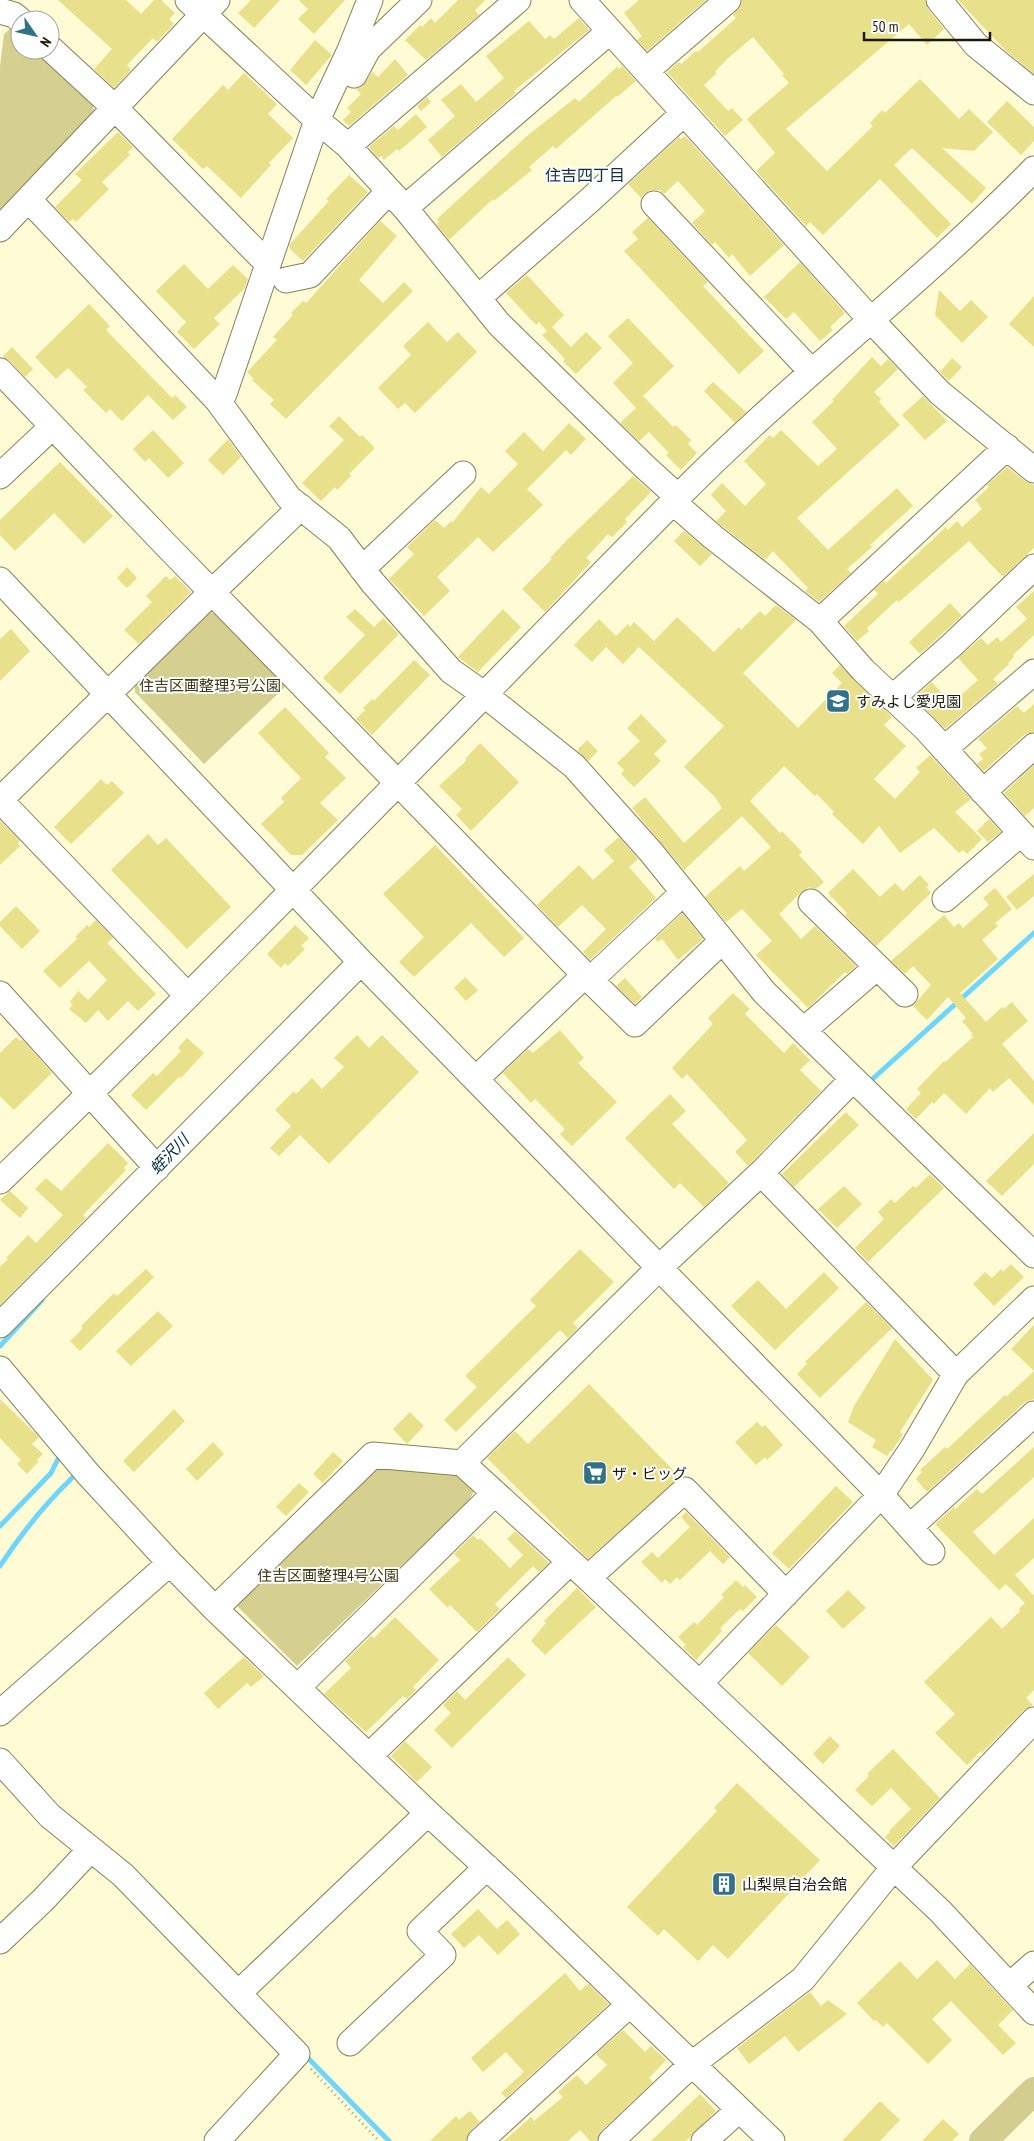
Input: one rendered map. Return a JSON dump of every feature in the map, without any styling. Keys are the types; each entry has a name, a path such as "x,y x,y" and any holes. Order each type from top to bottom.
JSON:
{"main road":[{"path":"983,2141 1034,2091"}],"street":[{"path":"332,132 350,50 370,0"},
{"path":"218,402 224,394 277,272 332,132 343,96 368,49 419,0"},
{"path":"332,132 518,0"},
{"path":"583,0 871,320 940,393 1034,470"},
{"path":"646,71 728,0"},
{"path":"939,0 976,45 1034,92"},
{"path":"0,229 115,108 203,5 332,132 397,200 498,324 712,537 820,620 863,670 924,728 1027,840 945,899"},
{"path":"60,57 115,108 277,272 310,275 397,200 610,31"},
{"path":"478,298 590,200 684,113"},
{"path":"0,1181 90,1094 292,889 399,784 675,500 812,372 1003,201 1034,169"},
{"path":"29,200 218,402 289,498 339,538 362,569 451,671 485,695 574,766 651,852 764,992 1034,1255"},
{"path":"654,204 812,372"},
{"path":"0,371 52,427 587,978 635,1024 722,941"},
{"path":"0,476 52,427"},
{"path":"820,620 1007,447"},
{"path":"362,569 463,474"},
{"path":"188,996 0,800 212,592 301,508"},
{"path":"892,698 952,645 1034,567"},
{"path":"0,580 361,962 881,1495 932,1552"},
{"path":"944,749 1034,672"},
{"path":"983,792 1034,746"},
{"path":"476,1078 683,893"},
{"path":"811,902 904,994"},
{"path":"0,1325 361,962"},
{"path":"804,1030 877,967"},
{"path":"0,994 157,1168"},
{"path":"462,1463 660,1268 761,1173 859,1085"},
{"path":"761,1173 956,1374"},
{"path":"700,1683 881,1495 912,1449 956,1374 1034,1299"},
{"path":"0,1369 88,1474 215,1609 772,2141"},
{"path":"910,1527 1034,1414"},
{"path":"215,1609 373,1455 462,1463 700,1683 940,1911 1034,2012"},
{"path":"369,1756 579,1570 685,1490 786,1594"},
{"path":"298,1687 495,1493"},
{"path":"0,1714 170,1563"},
{"path":"611,2141 691,2065 804,1979 894,1867 1034,1720"},
{"path":"0,1761 50,1816 122,1875 297,2054 217,2141"},
{"path":"246,1986 428,1813"},
{"path":"0,1941 43,1900 90,1850"},
{"path":"350,2043 443,1955 420,1930 487,1867"},
{"path":"1010,1985 1034,1964"},
{"path":"480,2141 629,2005"},
{"path":"704,2141 739,2110"}],"path":[{"path":"297,2054 379,2141"}],"green space":[{"path":"10,29 10,60 47,60 92,100 95,118 0,217 0,66 4,34"},
{"name":"住吉区画整理3号公園","path":"208,612 218,614 286,686 204,764 135,692 135,682"},
{"name":"住吉区画整理4号公園","path":"381,1464 465,1474 475,1489 469,1501 297,1666 235,1604"}],"building":[{"path":"58,0 126,0 141,14 154,0 161,0 175,13 169,19 174,24 157,42 153,38 127,65 131,70 114,88 94,69 112,49"},
{"path":"251,0 280,0 254,28 238,13"},
{"path":"299,0 345,0 314,34 298,19 308,9"},
{"path":"458,0 485,0 475,10 479,15 426,60 405,40 420,25 422,27 431,18 435,23"},
{"path":"639,0 706,0 647,51 637,40 642,36 624,13"},
{"path":"742,0 925,0 928,9 944,29 927,45 909,24 786,129 827,171 873,126 870,123 882,110 885,113 920,79 959,119 969,109 993,132 974,151 942,148 986,188 972,204 912,148 894,165 951,224 937,238 880,179 823,235 810,222 806,226 756,171 775,153 747,119 789,83 782,75 784,74 753,37 727,59 715,72 717,73 704,85 728,111 732,108 743,120 725,136 667,72 679,62 681,64 696,51 698,52 736,18 733,15 741,5"},
{"path":"958,0 1034,0 1034,74 1005,50"},
{"path":"579,18 589,30 514,91 516,93 442,157 428,140 455,116 441,100 461,84 476,102 504,78 486,56 529,21 545,39 550,35 554,39"},
{"path":"315,40 332,55 306,85 290,70"},
{"path":"395,59 408,75 349,126 343,120 351,112 347,108 361,94 356,89 362,87 372,72 378,77"},
{"path":"622,66 636,81 616,96 556,149 553,146 529,167 532,170 494,201 493,199 449,240 436,224 439,222 437,219 527,136 575,98 579,102 617,67 619,69"},
{"path":"244,73 277,104 268,114 293,138 269,163 271,165 241,198 207,166 203,169 172,139 223,85 228,90"},
{"path":"427,97 431,102 421,111 417,106"},
{"path":"1007,101 1034,127 1034,141 1021,155 987,122"},
{"path":"416,114 427,127 399,151 397,149 384,160 381,156 378,158 369,147 394,126 398,130"},
{"path":"118,132 133,147 128,152 130,155 102,182 109,189 76,222 73,219 69,222 55,207 82,180 75,174"},
{"path":"685,136 784,245 750,276 732,254 729,258 715,242 712,245 692,223 705,211 678,181 664,194 659,190 651,190 641,198 628,184 679,137 681,139"},
{"path":"349,175 368,192 303,261 289,248 290,244 329,201 326,199"},
{"path":"648,218 708,282 703,286 764,351 739,374 624,251 638,239 632,232"},
{"path":"380,221 397,236 359,280 383,303 404,282 413,291 286,419 270,404 274,400 252,380 254,379 247,372 277,340 273,337 293,315 291,313 303,301 306,303"},
{"path":"800,262 845,313 830,327 833,330 820,341 794,312 786,319 764,297"},
{"path":"184,264 208,289 233,265 248,279 245,288 214,318 220,324 194,349 177,332 186,322 156,291"},
{"path":"527,275 564,315 552,327 571,347 586,332 602,348 576,374 563,361 565,359 542,335 547,331 539,322 536,325 506,293"},
{"path":"939,290 960,311 971,300 988,317 962,343 935,315"},
{"path":"1034,296 1034,347 1009,324"},
{"path":"89,304 110,326 106,330 172,398 175,395 187,407 173,420 148,395 122,421 110,409 106,413 83,390 87,387 68,368 56,379 35,357"},
{"path":"628,318 674,366 643,396 673,427 676,425 691,440 688,444 697,453 681,470 666,455 669,453 649,432 639,441 620,423 636,408 613,383 633,363 608,336"},
{"path":"428,322 447,342 458,332 477,352 415,413 405,403 398,409 378,388 411,355 403,346"},
{"path":"12,347 33,369 25,377 10,361 2,357"},
{"path":"872,357 881,366 888,359 898,369 874,392 881,399 879,402 900,425 797,518 828,550 897,488 913,506 870,545 872,547 847,569 851,573 819,602 805,591 808,588 773,551 765,560 716,521 726,511 711,495 722,483 745,506 766,484 744,461 770,435 773,438 781,430 818,466 837,449 812,422 834,401 832,400"},
{"path":"952,358 962,367 949,381 940,372"},
{"path":"713,382 746,412 735,423 704,391"},
{"path":"923,396 947,421 925,440 902,415"},
{"path":"339,416 360,437 362,435 375,448 349,474 351,476 337,490 335,487 321,501 302,483 344,440 329,426"},
{"path":"569,423 586,439 571,455 566,450 527,489 543,505 493,552 478,537 437,577 450,591 424,616 389,579 414,554 407,547 435,520 444,528 451,521 452,523 481,487 489,494 518,464 505,451 524,432 543,451"},
{"path":"153,430 184,463 168,478 149,458 145,462 133,449"},
{"path":"228,439 241,457 223,475 208,460"},
{"path":"60,462 113,516 84,544 54,513 15,551 0,535 0,520"},
{"path":"1007,467 1025,481 1034,485 1034,548 1003,577 969,541 899,602 897,600 867,628 869,631 857,641 844,626 878,594 874,590 884,581 886,583 946,527 948,530 957,521 962,527 982,509 975,500 989,487 987,485"},
{"path":"633,476 651,492 625,519 627,522 612,537 608,534 586,558 591,562 545,612 522,589 552,559 550,558 567,540"},
{"path":"684,531 712,554 700,566 674,541"},
{"path":"127,567 137,578 127,588 117,578"},
{"path":"166,576 170,580 175,576 191,592 139,644 124,630 152,602 146,596"},
{"path":"1034,591 1034,635 1013,655 1014,657 1009,664 993,679 998,684 945,729 915,699 916,696 932,682 951,704 978,680 958,658 981,638 988,645 997,637 1001,642 1027,619 1016,607"},
{"path":"950,603 962,616 920,654 909,642"},
{"path":"776,605 796,620 743,673 798,728 842,683 832,673 840,665 892,717 884,725 906,746 874,779 895,799 920,772 916,768 930,755 971,799 955,812 982,839 967,854 963,850 959,853 934,828 900,853 879,826 863,844 832,814 834,812 817,794 815,796 784,766 750,801 780,833 782,831 802,852 799,855 824,882 816,889 809,887 801,892 779,914 801,939 815,926 856,966 847,974 845,972 808,1008 756,955 772,941 742,909 726,922 705,897 740,866 744,871 771,847 742,816 684,870 632,808 645,797 684,843 722,808 715,797 684,767 724,726 639,647 623,664 606,647 592,662 574,645 599,619 616,636 628,624 630,627 634,622 654,641 677,617 714,652 739,627 741,630 760,611 765,616"},
{"path":"355,609 374,627 383,618 399,634 340,694 323,678 365,635 346,617"},
{"path":"503,609 521,627 478,672 458,657"},
{"path":"11,629 30,651 0,681 0,639"},
{"path":"414,660 430,675 372,735 356,719 365,710 363,708 372,699 374,701"},
{"path":"1034,704 1034,732 1024,735 984,771 977,764 983,759 979,754 987,748 978,739 1017,706 1024,713"},
{"path":"285,707 329,753 325,757 346,778 320,803 338,820 302,855 291,855 261,824 284,802 281,798 301,778 258,733"},
{"path":"641,714 667,741 654,754 661,761 634,787 621,774 624,770 617,763 640,741 627,728"},
{"path":"587,740 598,751 588,761 577,750"},
{"path":"480,743 519,782 471,831 456,815 462,809 439,786 467,760 465,759"},
{"path":"1034,765 1034,808 1025,816 1004,793"},
{"path":"101,779 107,785 112,781 124,793 71,844 54,827"},
{"path":"989,819 1001,832 988,842 977,831"},
{"path":"0,821 20,841 18,843 20,846 0,865"},
{"path":"148,834 158,845 166,838 231,907 187,949 111,870"},
{"path":"619,837 638,859 629,867 656,898 590,960 583,952 606,929 582,905 558,927 537,905 579,865 593,880 614,861 604,850"},
{"path":"435,845 524,938 504,957 471,923 414,977 399,962 424,937 383,894"},
{"path":"853,869 880,897 895,883 903,891 920,875 929,885 926,887 931,893 876,946 845,915 847,913 828,893"},
{"path":"1034,874 1034,896 1017,910 1006,897"},
{"path":"995,888 1012,909 995,923 998,926 982,940 998,959 960,993 986,1022 1002,1007 1004,1009 1012,1002 1028,1021 1002,1044 1034,1081 1034,1105 1009,1078 993,1092 990,1088 966,1114 944,1093 934,1104 932,1102 916,1119 906,1109 921,1093 917,1089 944,1061 973,1037 971,1035 973,1034 962,1021 966,1018 948,997 927,1020 913,1006 931,985 913,966 905,974 891,961 944,915 954,927 959,923 963,928 989,905 983,898"},
{"path":"16,906 40,931 22,949 0,926 0,922"},
{"path":"682,913 703,939 678,960 662,939 657,942 655,939"},
{"path":"96,920 113,938 107,943 156,994 138,1011 128,1001 108,1021 98,1010 86,1023 69,1009 73,1005 70,1002 78,991 88,1000 107,980 89,961 60,988 43,971 77,939 75,937 87,925 89,927"},
{"path":"295,925 309,938 301,946 305,949 288,966 285,963 281,968 267,954"},
{"path":"465,977 478,990 466,1001 454,988"},
{"path":"625,978 642,997 635,1004 616,986"},
{"path":"733,993 750,1009 745,1014 784,1053 793,1043 810,1060 800,1070 821,1091 748,1166 735,1152 747,1140 687,1074 682,1079 672,1068 713,1024 708,1018"},
{"path":"560,1030 584,1058 578,1063 617,1102 572,1146 560,1134 565,1129 535,1099 531,1103 503,1073 528,1049 533,1053"},
{"path":"357,1035 369,1048 382,1035 419,1072 329,1164 300,1135 279,1156 270,1148 291,1126 275,1110 294,1091 296,1094 312,1078 322,1089 344,1067 334,1058"},
{"path":"16,1037 20,1041 22,1039 52,1073 14,1110 0,1096 0,1053"},
{"path":"187,1038 204,1053 181,1078 179,1077 146,1110 131,1095 153,1073 157,1076 181,1051 178,1048"},
{"path":"670,1094 686,1111 672,1124 729,1183 704,1207 680,1183 674,1189 625,1138"},
{"path":"846,1112 859,1125 794,1187 782,1174"},
{"path":"1034,1133 1034,1164 1002,1196 986,1181"},
{"path":"108,1143 128,1163 124,1168 126,1170 83,1215 86,1218 0,1305 0,1267 8,1259 6,1258 28,1235 36,1243 63,1215 35,1189 46,1178 61,1191"},
{"path":"930,1174 944,1188 868,1262 855,1248 884,1219 878,1212 891,1199 895,1203 913,1186 916,1188"},
{"path":"844,1186 862,1204 837,1228 818,1209"},
{"path":"10,1191 28,1208 20,1218 0,1200"},
{"path":"580,1249 614,1282 573,1323 578,1328 568,1338 560,1330 456,1432 444,1420 477,1387 465,1376 536,1306 530,1300"},
{"path":"1011,1264 1024,1277 994,1306 973,1284 985,1272 992,1278 1001,1269 1003,1272"},
{"path":"146,1269 154,1277 80,1351 70,1341 83,1328 81,1326 114,1293 117,1296"},
{"path":"824,1272 839,1288 775,1350 731,1306 758,1280 786,1309"},
{"path":"866,1302 892,1328 820,1398 797,1374 807,1364 805,1362"},
{"path":"158,1311 173,1326 131,1366 116,1351"},
{"path":"1034,1325 1034,1371 1011,1349"},
{"path":"895,1339 933,1380 900,1432 903,1434 887,1456 872,1447 876,1440 848,1422 854,1406"},
{"path":"1034,1371 1034,1399 1024,1403 927,1492 916,1479 922,1472 920,1470 945,1447 947,1449"},
{"path":"589,1384 680,1477 588,1559 487,1458 515,1431 528,1444"},
{"path":"0,1399 39,1437 32,1444 43,1454 27,1474 17,1464 21,1460 0,1438"},
{"path":"174,1409 185,1421 134,1472 123,1461"},
{"path":"410,1412 424,1426 407,1444 393,1429"},
{"path":"757,1422 762,1427 765,1425 783,1445 767,1460 765,1457 756,1465 735,1442"},
{"path":"213,1442 224,1454 197,1481 186,1469"},
{"path":"1034,1447 1034,1477 973,1532 994,1555 1034,1518 1034,1558 1015,1575 1034,1594 1034,1690 1026,1698 1033,1705 1024,1710 982,1753 981,1751 967,1765 935,1733 955,1714 924,1682 991,1617 1002,1629 1020,1611 1019,1609 1025,1603 1006,1584 999,1590 935,1524 977,1489 982,1494"},
{"path":"333,1452 343,1461 323,1483 313,1474"},
{"path":"299,1483 309,1492 286,1516 276,1507"},
{"path":"836,1486 853,1502 789,1569 772,1553"},
{"path":"686,1512 730,1557 723,1564 710,1551 680,1580 677,1577 670,1584 665,1579 662,1583 641,1562 652,1552 658,1558 690,1527 681,1517"},
{"path":"515,1531 549,1563 539,1572 533,1566 495,1604 500,1609 477,1632 450,1605 448,1608 429,1589 460,1560 454,1554 473,1535 478,1540 480,1538 510,1568 523,1555 507,1539"},
{"path":"736,1580 743,1587 745,1585 757,1597 743,1611 740,1609 720,1628 722,1631 696,1660 683,1647 686,1645 678,1637 694,1622 697,1625 724,1597 721,1595"},
{"path":"577,1588 596,1607 545,1655 531,1641 546,1623 544,1621"},
{"path":"848,1590 866,1608 843,1629 826,1611"},
{"path":"395,1617 439,1660 413,1687 416,1690 407,1699 403,1696 366,1732 324,1694 351,1668 345,1661 371,1636 374,1638"},
{"path":"776,1625 810,1657 782,1686 748,1653"},
{"path":"244,1657 264,1676 251,1687 247,1683 218,1709 204,1693"},
{"path":"508,1657 526,1675 452,1748 434,1730 451,1713 443,1705 457,1691 465,1700"},
{"path":"830,1736 840,1746 823,1764 813,1754"},
{"path":"405,1741 432,1767 417,1782 391,1756"},
{"path":"893,1749 940,1798 894,1846 885,1837 911,1809 891,1788 872,1806 855,1790 869,1776 867,1774"},
{"name":"山梨県自治会館","path":"737,1783 820,1860 728,1959 713,1945 698,1961 664,1929 658,1936 627,1907 717,1811 714,1808"},
{"path":"478,1909 497,1929 507,1920 520,1934 498,1955 479,1935 464,1948 451,1934"},
{"path":"937,1960 955,1979 970,1964 1013,2010 998,2025 1016,2043 1003,2055 951,2001 932,2019 952,2040 928,2064 887,2023 883,2027 876,2020 874,2021 857,2003 900,1961 917,1979"},
{"path":"565,1973 580,1991 588,1984 609,2004 506,2098 501,2093 524,2072 506,2052 483,2072 471,2058"},
{"path":"810,1992 821,2006 828,2000 847,2014 798,2052 785,2036 749,2064 737,2048"},
{"path":"623,2030 645,2052 651,2046 666,2060 649,2078 653,2082 601,2131 597,2141 590,2141 580,2130 568,2141 504,2141 531,2117 534,2121 563,2097 558,2092 577,2075 586,2085 607,2065 596,2054"},
{"path":"700,2094 716,2111 686,2141 651,2141"},
{"path":"880,2101 900,2120 880,2141 842,2141"},
{"path":"470,2111 480,2122 470,2131 466,2141 430,2141 456,2116 459,2120"},
{"path":"943,2119 959,2134 952,2141 922,2141"}],"waterway":[{"path":"867,1084 1034,933"},
{"name":"蛭沢川","path":"0,1346 42,1300"},
{"name":"蛭沢川","path":"0,1526 51,1473 58,1459"},
{"path":"0,1566 33,1520 72,1478"},
{"path":"304,2054 389,2141"}],"place":[{"name":"すみよし愛児園","path":"838,701"},
{"name":"ザ・ビッグ","path":"595,1473"},
{"name":"山梨県自治会館","path":"724,1884"}],"district":[{"name":"住吉四丁目","path":"585,175"}]}
